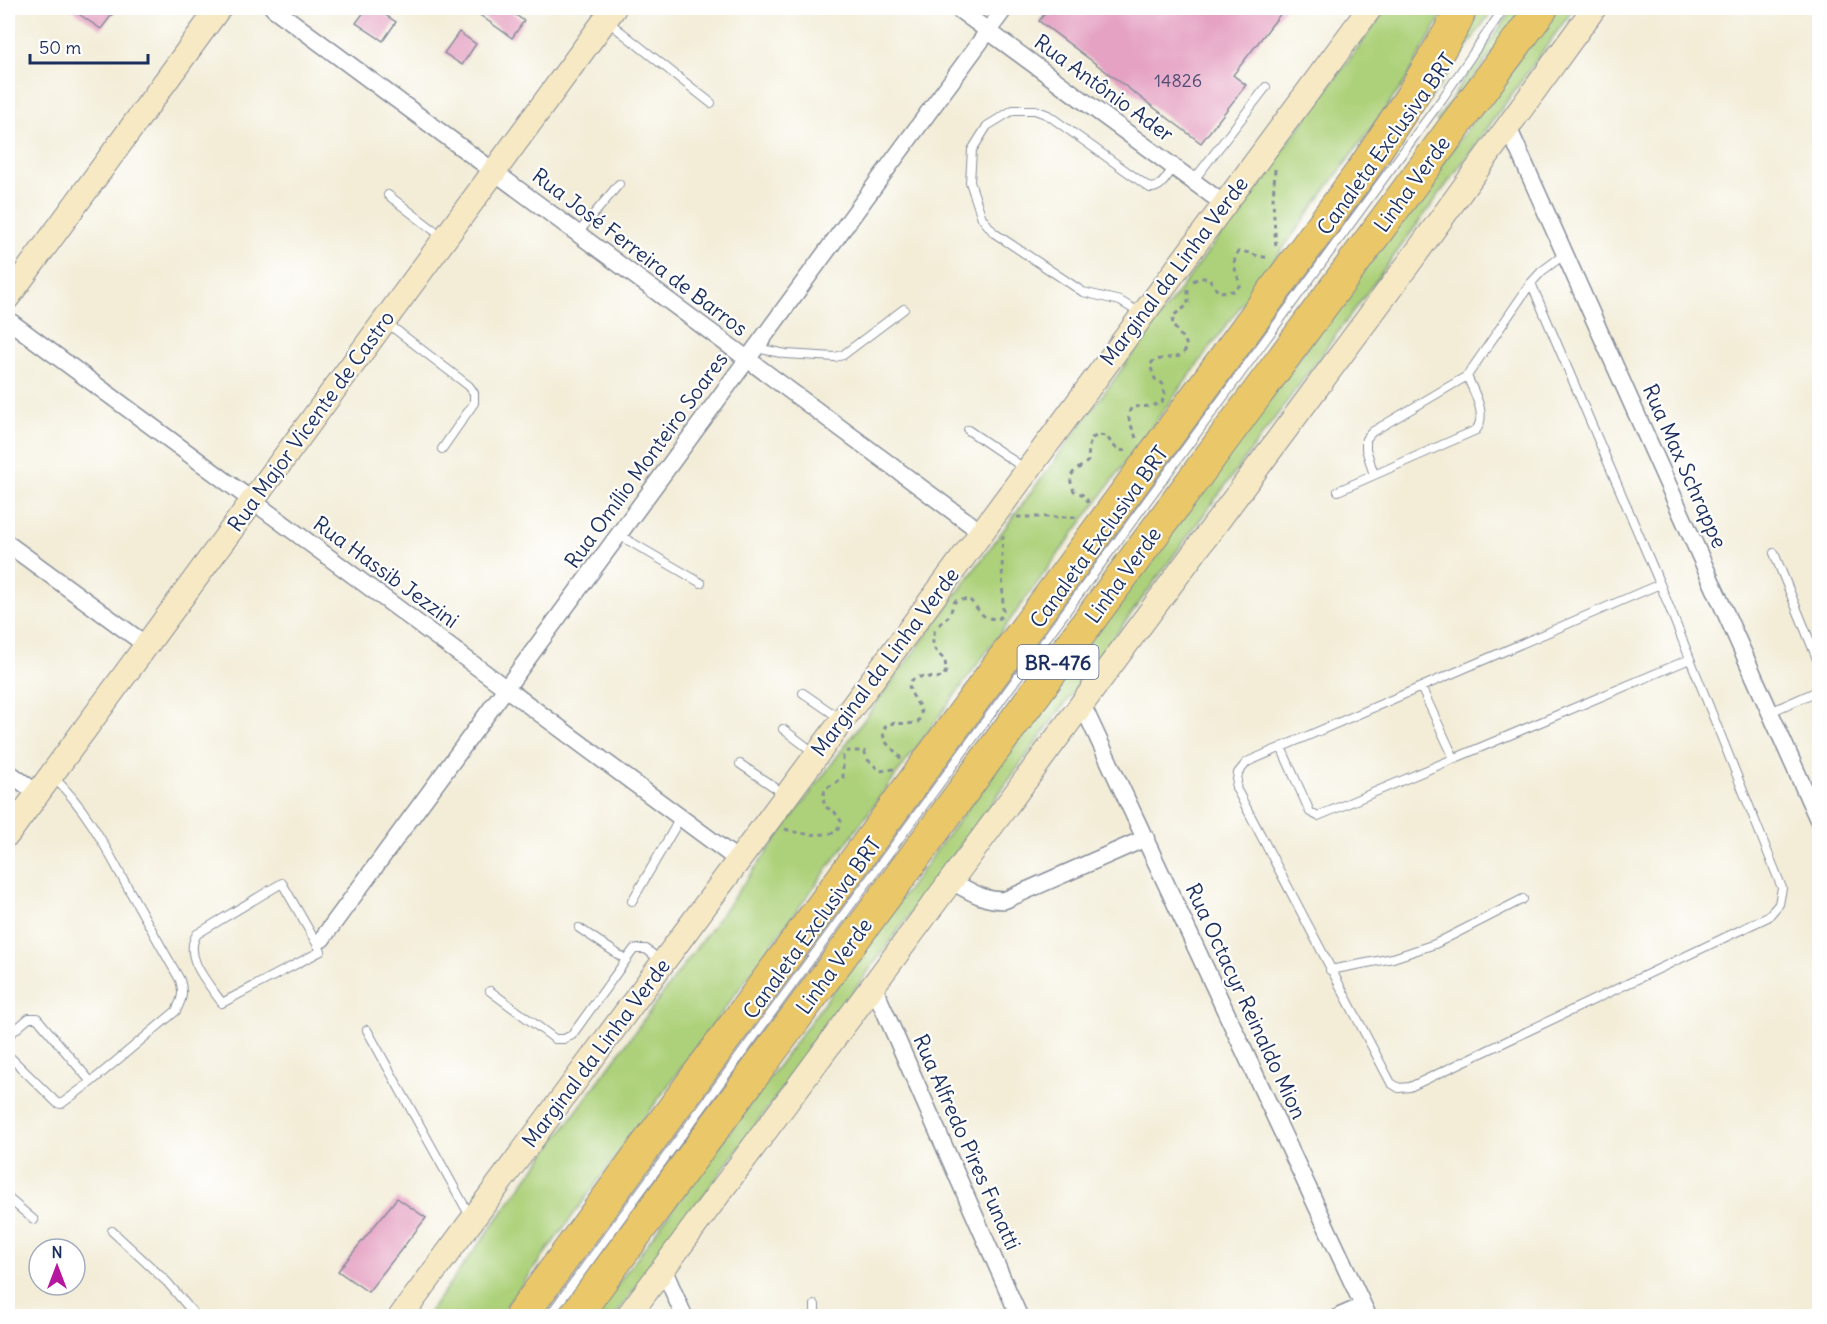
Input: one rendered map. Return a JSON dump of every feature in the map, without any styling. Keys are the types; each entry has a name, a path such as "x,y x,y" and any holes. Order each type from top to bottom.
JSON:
{"highway":[{"name":"Linha Verde","path":"521,1317 1362,171 1411,97 1455,23 1461,8"},
{"name":"Linha Verde","path":"575,1317 1542,8"}],"main road":[{"path":"8,297 219,8"},
{"name":"Marginal da Linha Verde","path":"400,1317 842,720 993,530 1027,470 1370,8"},
{"path":"628,1317 1508,128 1594,8"},
{"name":"Rua Major Vicente de Castro","path":"8,834 610,14"}],"street":[{"name":"Rua José Ferreira de Barros","path":"273,8 578,233 752,353 993,530"},
{"name":"Rua Antônio Ader","path":"957,8 1224,204"},
{"name":"Rua Omílio Monteiro Soares","path":"320,942 1005,8"},
{"name":"Rua Max Schrappe","path":"1508,128 1820,824"},
{"name":"Rua Hassib Jezzini","path":"8,320 738,860"},
{"path":"8,544 146,645"},
{"name":"Rua Octacyr Reinaldo Mion","path":"1082,704 1365,1311"},
{"path":"8,772 44,784"},
{"path":"951,881 984,898 995,901 1005,900 1146,838"},
{"name":"Rua Alfredo Pires Funatti","path":"873,985 1019,1317"},
{"path":"663,1268 684,1317"},
{"path":"1340,1317 1365,1311"}],"lane":[{"name":"Canaleta Exclusiva BRT","path":"549,1317 1435,109 1504,8"},
{"path":"610,14 711,103"},
{"path":"1193,181 1266,87"},
{"path":"1143,314 1119,301 1083,292 994,233 982,218 970,182 972,150 987,126 1013,110 1035,110 1048,115 1150,188 1160,186 1174,167"},
{"path":"578,233 619,184"},
{"path":"388,195 445,238"},
{"path":"1374,475 1366,449 1366,439 1372,432 1467,376 1531,283 1542,271 1566,254"},
{"path":"1531,283 1660,584 1782,888 1779,904 1768,917 1410,1087 1399,1088 1391,1083 1236,788 1238,772 1247,762 1660,584"},
{"path":"752,353 843,356 904,309"},
{"path":"384,321 469,386 474,393 474,403 442,449"},
{"path":"1338,491 1476,430 1481,423 1482,415 1467,376"},
{"path":"968,430 1027,470"},
{"path":"619,535 701,583"},
{"path":"1774,554 1820,666"},
{"path":"1281,747 1310,812 1318,816 1690,659"},
{"path":"1421,687 1454,758"},
{"path":"1770,712 1820,690"},
{"path":"803,693 842,720"},
{"path":"783,729 817,754"},
{"path":"740,764 786,795"},
{"path":"8,1055 57,1103 61,1104 176,1011 182,1000 183,991 180,980 84,810 71,794 44,784"},
{"path":"632,901 674,829 679,816"},
{"path":"282,883 320,942 321,951 222,1004 196,964 194,955 194,939 197,934 282,883"},
{"path":"1330,970 1393,958 1435,944 1523,899"},
{"path":"579,928 625,959"},
{"path":"490,991 555,1038 564,1039 572,1035 634,949 646,949 663,962"},
{"path":"8,1036 29,1018 37,1018 91,1082"},
{"path":"367,1030 472,1220"},
{"path":"8,1198 34,1220"},
{"path":"112,1231 167,1282 196,1317"},
{"path":"815,1305 815,1317"}],"path":[{"path":"1135,444 1136,437 1129,421 1129,412 1132,407 1152,406 1162,402 1165,394 1162,383 1155,380 1150,366 1154,360 1181,356 1187,348 1186,343 1172,324 1174,315 1188,305 1188,288 1191,282 1200,278 1209,278 1218,292 1235,291 1240,285 1233,266 1233,260 1238,252 1245,251 1264,258 1275,255 1273,200 1275,165"},
{"path":"1090,509 1088,499 1074,491 1070,483 1070,475 1088,461 1092,438 1099,435 1106,436 1117,450 1123,452 1130,450"},
{"path":"1016,517 1068,518 1080,517 1085,513"},
{"path":"778,827 796,833 824,835 837,832 840,820 834,811 825,807 823,798 825,789 843,778 843,756 848,751 864,751 868,760 880,771 897,768 900,757 883,740 883,731 886,725 892,722 908,725 918,722 921,713 918,703 909,691 911,683 917,677 932,680 943,677 946,671 945,659 938,655 934,648 934,632 949,616 955,602 961,599 969,599 982,616 990,620 1000,618 1003,611 1002,551 993,530"}],"green space":[{"path":"1387,8 1446,8 1405,82 499,1316 426,1316"},
{"path":"1474,8 1494,8 1422,111 1419,108"},
{"path":"1513,8 1526,8 1439,123 1436,121"},
{"path":"1556,8 1574,8 615,1316 594,1316"}],"building":[{"path":"70,8 117,8 101,29"},
{"path":"367,8 384,8 381,12 396,22 383,41 356,23"},
{"path":"470,8 506,8 524,21 512,38"},
{"path":"1049,8 1285,8 1233,75 1246,85 1201,143 1039,21"},
{"path":"459,32 476,44 462,65 444,53"},
{"path":"397,1198 426,1218 368,1292 338,1271"}]}
